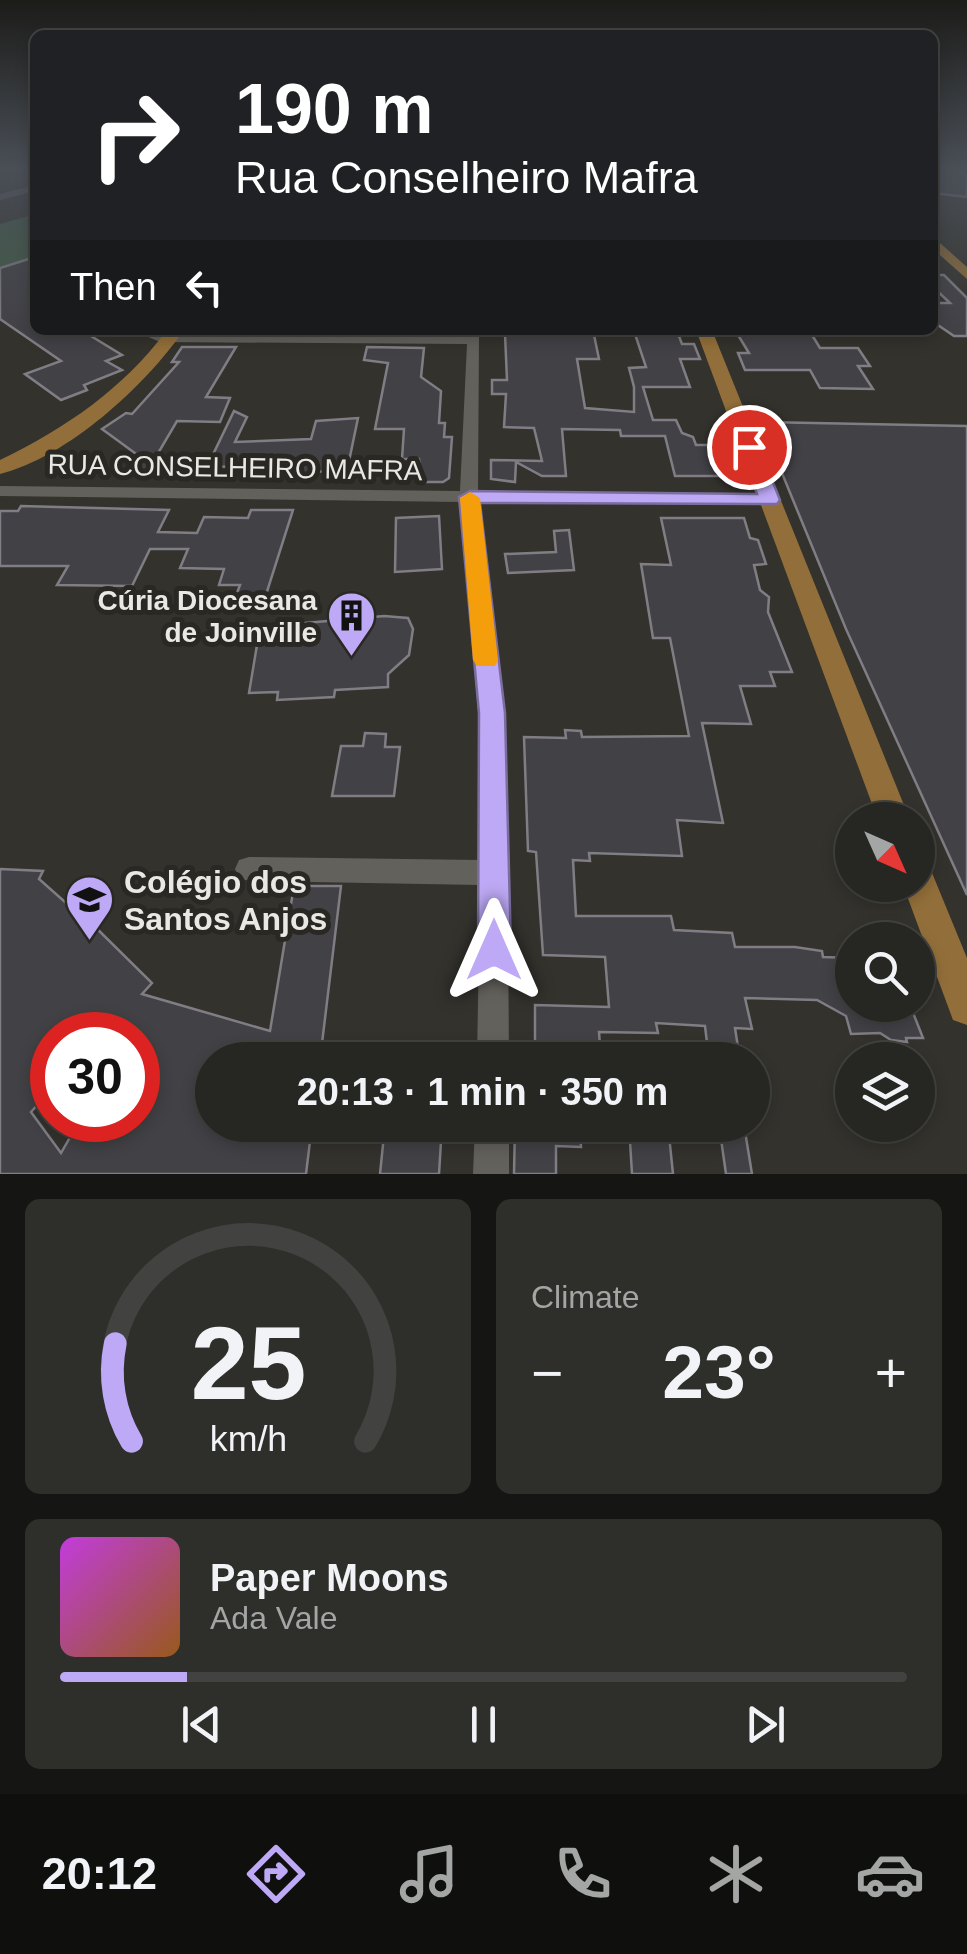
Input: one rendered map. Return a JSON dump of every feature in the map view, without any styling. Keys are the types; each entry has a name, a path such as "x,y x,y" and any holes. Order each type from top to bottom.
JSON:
{"main road":[{"path":"938,245 964,269"},
{"path":"938,266 964,269"},
{"path":"0,468 73,429 119,397 173,335"},
{"path":"706,335 887,802"},
{"path":"927,902 967,1006"}],"street":[{"path":"224,335 474,340 470,497 492,713 494,1042"},
{"name":"RUA CONSELHEIRO MAFRA","path":"0,492 770,500"},
{"path":"249,869 495,873"},
{"path":"490,1174 491,1142"}],"green space":[{"path":"30,223 30,259 0,267 0,224"}],"building":[{"path":"30,259 30,335 89,335 122,355 106,361 122,370 84,385 87,390 61,400 25,374 61,361 0,319 0,268"},
{"path":"938,275 944,275 967,298 967,336 954,336 938,325 938,303 950,303 938,292"},
{"path":"505,335 594,335 599,359 577,359 585,408 634,412 629,368 646,367 635,335 679,335 682,344 694,344 700,359 680,359 690,387 643,387 653,420 676,420 682,433 693,437 696,445 719,445 727,469 718,476 675,476 665,436 562,429 566,476 542,476 516,462 515,482 491,479 491,460 542,461 534,428 504,427 506,394 492,394 492,380 507,380"},
{"path":"738,335 812,335 820,348 858,348 870,366 858,366 873,389 820,388 810,370 745,370 738,353 749,353"},
{"path":"182,347 236,347 206,397 230,398 220,422 177,421 147,472 129,472 139,456 102,429 126,413 132,414 179,362 172,362"},
{"path":"367,347 424,348 421,377 441,391 439,423 445,423 444,437 452,437 449,478 443,482 422,482 419,459 402,459 404,429 375,429 388,363 364,360"},
{"path":"234,411 247,417 235,442 311,439 316,421 358,418 348,466 338,474 304,473 300,472 300,465 207,467"},
{"path":"761,422 967,426 967,895 935,825 935,802 925,802 846,629"},
{"path":"21,506 169,510 158,532 197,533 204,517 248,518 251,510 293,510 264,601 234,601 240,585 219,585 224,569 180,568 188,549 150,549 132,586 57,585 68,566 0,566 0,511 18,511"},
{"path":"439,516 442,569 395,572 396,518"},
{"path":"661,518 744,518 750,538 758,540 766,564 754,565 760,590 769,597 768,612 792,672 770,672 775,686 740,686 751,724 702,723 723,823 677,820 682,856 589,853 590,861 573,860 576,916 671,916 674,930 732,933 735,947 822,951 823,957 835,957 835,1010 817,1000 745,998 752,1029 735,1028 737,1042 707,1042 705,1026 656,1023 658,1033 599,1032 600,1042 535,1042 535,1005 609,1007 605,957 543,955 536,852 528,851 524,737 566,738 565,730 581,731 582,737 689,736 670,638 653,638 641,564 671,565"},
{"path":"569,530 574,570 508,573 505,554 556,552 554,531"},
{"name":"Cúria Diocesana de Joinville","path":"384,616 408,618 413,629 409,655 388,674 388,687 335,690 334,697 277,700 278,692 249,693 260,627"},
{"path":"365,733 386,734 385,747 400,747 394,796 332,796 341,746 363,746"},
{"path":"0,869 43,871 39,879 76,908 152,983 142,994 270,1031 294,886 341,886 322,1042 195,1042 195,1142 310,1142 306,1174 0,1174"},
{"path":"848,1022 917,1022 923,1038 906,1038 907,1042 891,1040 880,1033 851,1034"},
{"path":"383,1142 441,1142 439,1174 380,1174"},
{"path":"515,1142 581,1142 581,1147 556,1146 556,1174 514,1174"},
{"path":"630,1142 670,1142 673,1174 632,1174"},
{"path":"721,1142 747,1142 752,1174 726,1174"}],"slow traffic":[{"path":"470,498 486,660"}],"place":[{"name":"Cúria Diocesana de Joinville","path":"352,658"},
{"name":"Colégio dos Santos Anjos","path":"89,942"}],"route":[{"path":"494,950 492,713 470,497 770,500 749,447"}]}
